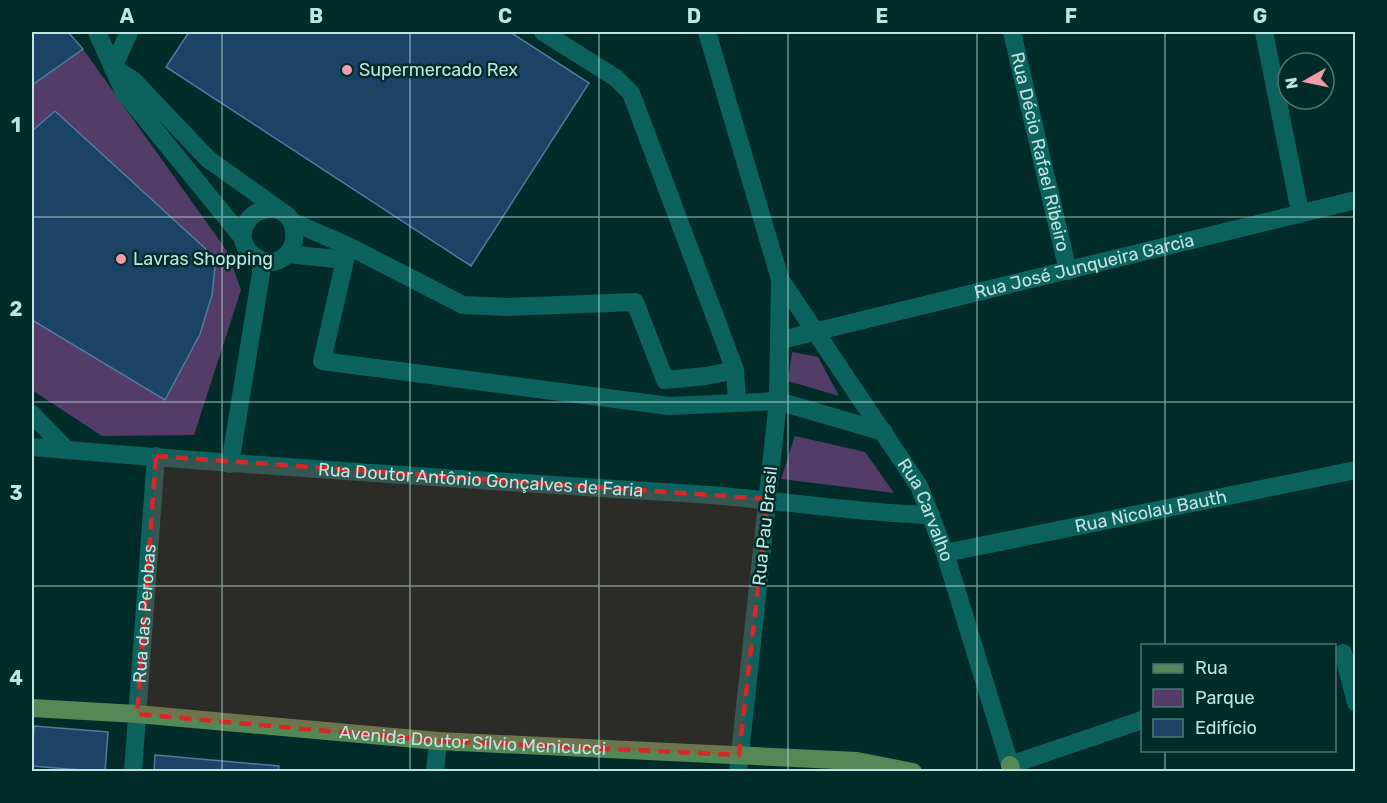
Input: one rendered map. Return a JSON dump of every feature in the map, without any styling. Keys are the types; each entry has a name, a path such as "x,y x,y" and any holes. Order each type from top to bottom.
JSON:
{"main road":[{"name":"Avenida Doutor Sílvio Menicucci","path":"32,708 137,714 438,741 738,763 857,761 913,771"}],"street":[{"path":"97,32 113,68 124,92 243,238 252,255 263,261 281,259 288,254 296,239 287,217 208,159 133,80 113,68"},
{"path":"113,68 129,32"},
{"path":"543,32 616,78 631,93 735,370 737,402"},
{"path":"707,32 780,279"},
{"name":"Rua Décio Rafael Ribeiro","path":"1012,32 1068,271"},
{"path":"1264,32 1300,212"},
{"name":"Rua José Junqueira Garcia","path":"781,340 1356,200"},
{"path":"243,238 246,222 251,215 265,208 348,246 463,305 506,307 635,302 665,380 706,376 735,370"},
{"path":"288,254 345,260 322,361 669,406 778,401 884,432"},
{"path":"230,464 263,261"},
{"name":"Rua Carvalho","path":"780,279 919,486 945,553 1011,768"},
{"name":"Rua Pau Brasil","path":"738,763 778,401 781,340 780,279"},
{"path":"32,414 67,450"},
{"name":"Rua Doutor Antônio Gonçalves de Faria","path":"32,447 230,464 768,499 899,514 931,514"},
{"name":"Rua das Perobas","path":"133,771 156,456"},
{"name":"Rua Nicolau Bauth","path":"945,553 1356,470"},
{"path":"1344,652 1356,703"},
{"path":"1011,768 1141,721"},
{"path":"435,771 438,741"}],"highlighted area":[{"path":"156,456 768,499 739,755 438,741 137,714"}],"green space":[{"path":"83,49 227,251 241,290 194,435 102,436 32,390 32,320 165,400 203,321 215,267 55,111 32,131 32,85"},
{"path":"792,352 818,357 839,396 788,381"},
{"path":"795,436 865,452 894,493 781,479"}],"building":[{"path":"32,32 68,32 83,49 32,85"},
{"path":"189,32 510,32 589,83 471,266 166,67"},
{"name":"Lavras Shopping","path":"55,111 208,251 215,267 212,295 200,334 165,400 32,320 32,131"},
{"path":"34,726 108,732 105,772 32,766"},
{"path":"155,755 279,766 278,772 154,772"}],"place":[{"name":"Supermercado Rex","path":"347,70"},
{"name":"Lavras Shopping","path":"121,259"}]}
